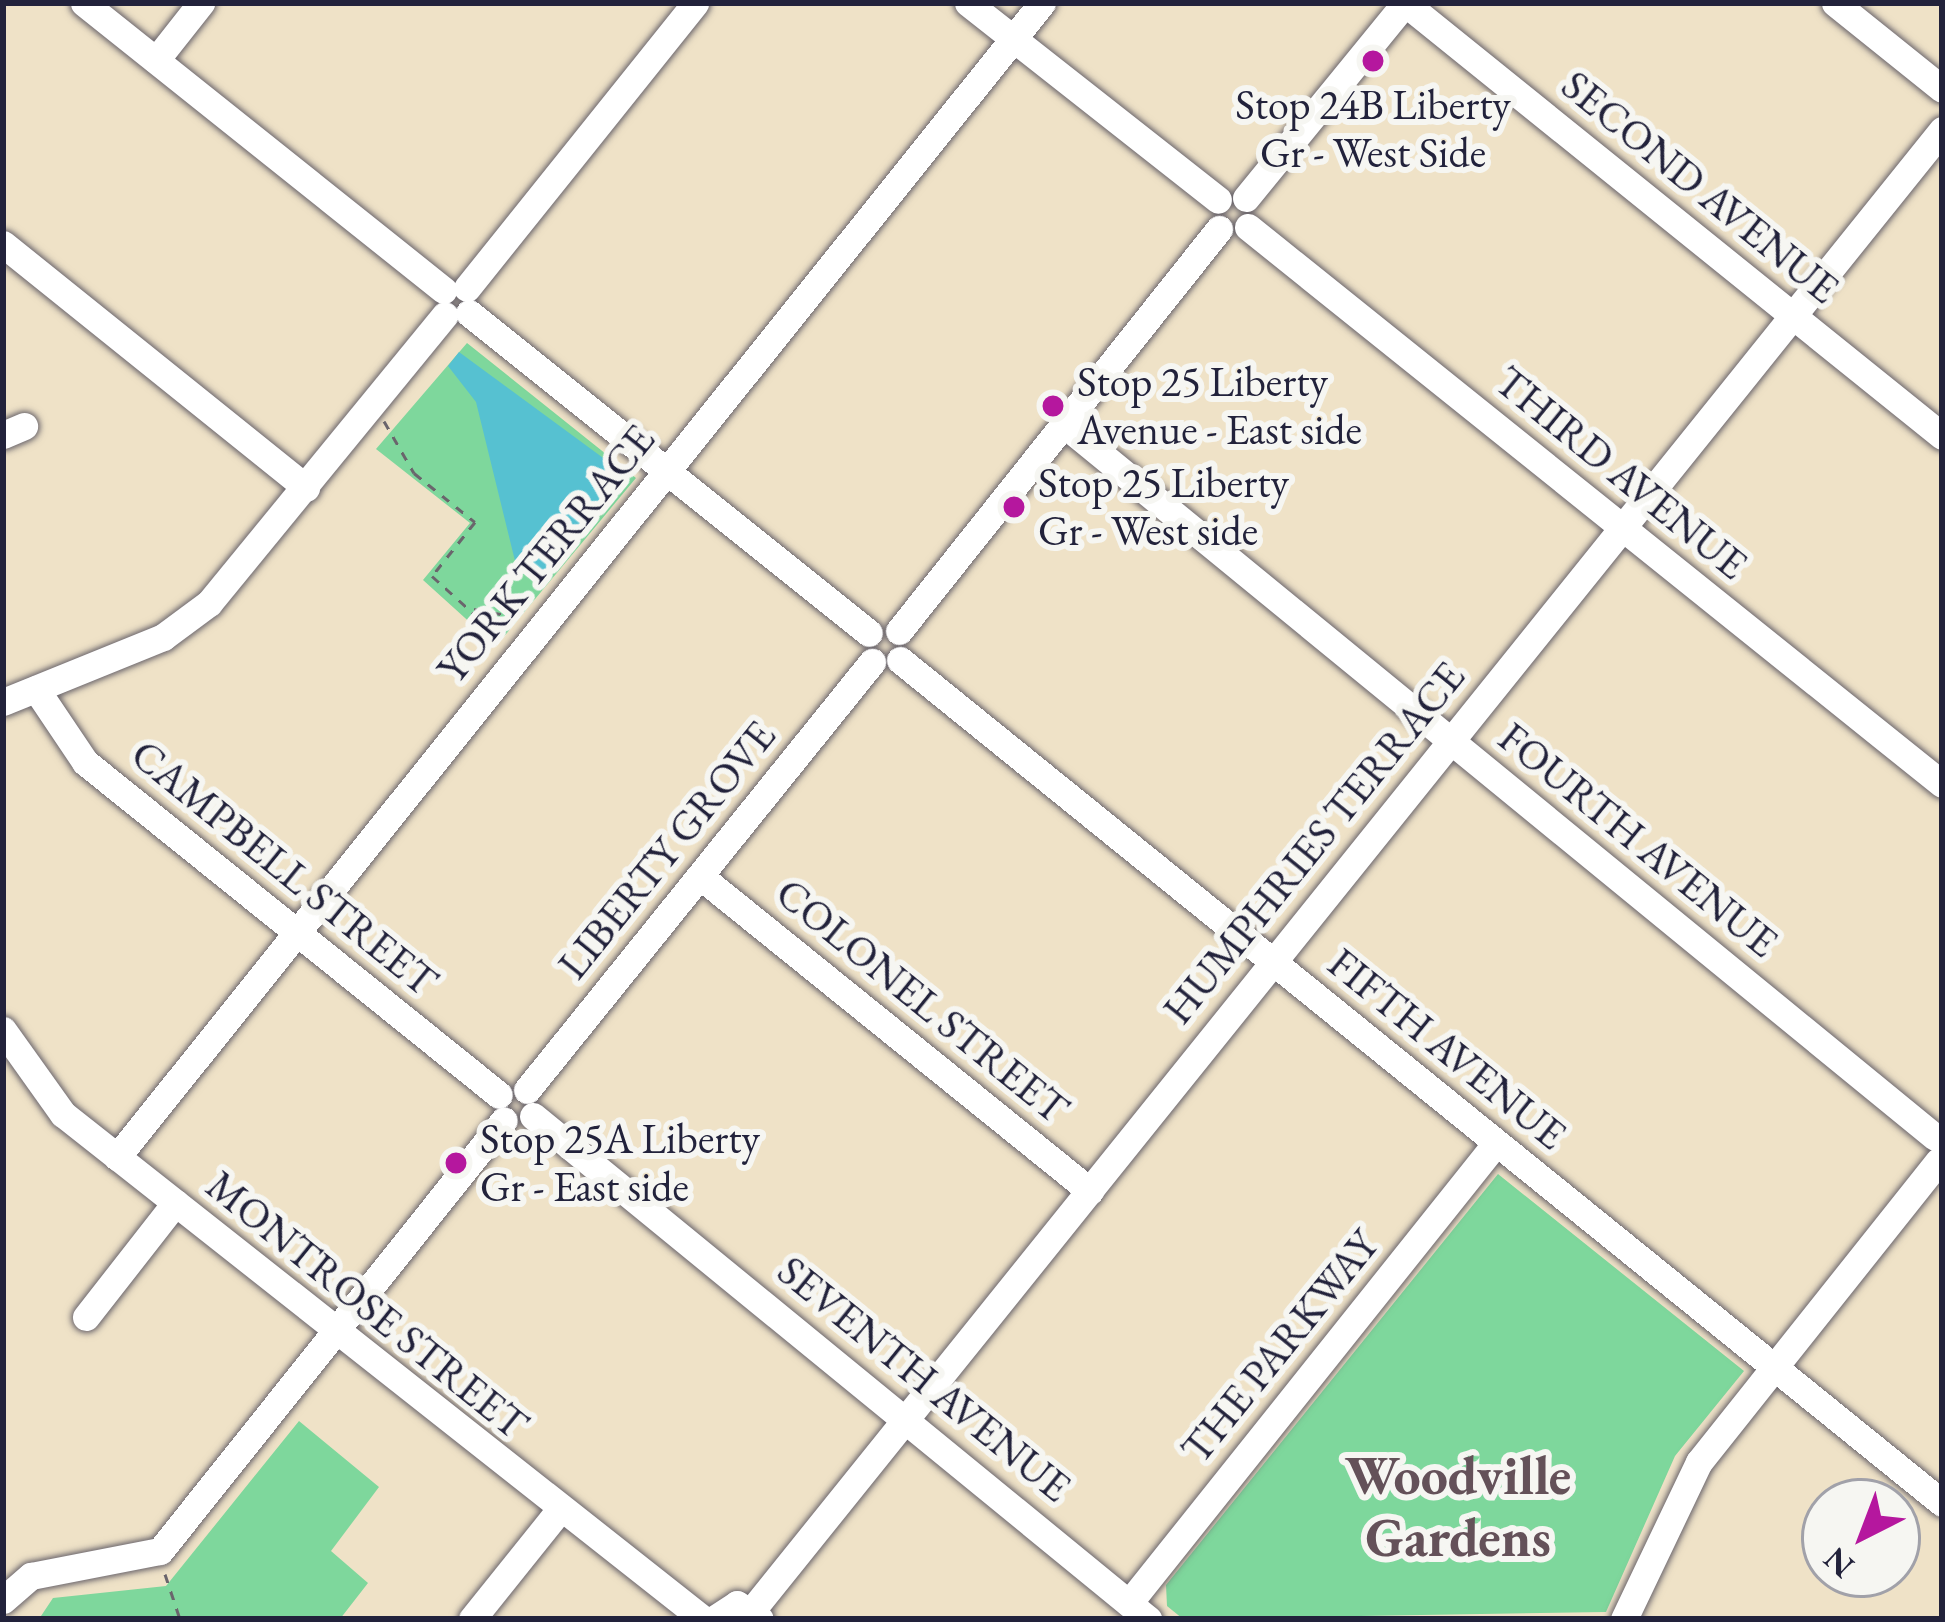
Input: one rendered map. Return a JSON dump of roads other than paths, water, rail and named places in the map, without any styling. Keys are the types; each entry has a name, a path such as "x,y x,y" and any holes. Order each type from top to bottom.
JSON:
{"street":[{"path":"84,3 890,651"},
{"path":"156,60 201,3"},
{"path":"3,702 163,637 209,603 694,3"},
{"path":"968,3 1218,200 1246,198"},
{"name":"YORK TERRACE","path":"117,1157 1042,3"},
{"path":"1218,200 1219,229 1248,227 1246,198 1405,3"},
{"name":"SECOND AVENUE","path":"1405,3 1942,436"},
{"path":"1834,3 1942,89"},
{"name":"HUMPHRIES TERRACE","path":"756,1614 907,1417 1942,130"},
{"name":"THIRD AVENUE","path":"1248,227 1942,784"},
{"name":"LIBERTY GROVE","path":"3,1600 31,1576 160,1550 701,877 890,651 1219,229"},
{"path":"3,244 306,488"},
{"name":"FOURTH AVENUE","path":"1065,425 1939,1148"},
{"name":"FIFTH AVENUE","path":"890,651 1942,1503"},
{"name":"CAMPBELL STREET","path":"36,689 85,762 516,1105"},
{"name":"COLONEL STREET","path":"701,877 1090,1191"},
{"name":"MONTROSE STREET","path":"3,1030 38,1090 117,1157 557,1513 703,1619"},
{"name":"SEVENTH AVENUE","path":"516,1105 907,1417 1138,1611"},
{"name":"THE PARKWAY","path":"1138,1611 1496,1142"},
{"path":"1624,1619 1699,1462 1939,1148"},
{"path":"86,1317 175,1203"},
{"path":"472,1619 557,1513"},
{"path":"714,1619 728,1605 756,1614"}],"water":[{"path":"459,352 625,474 539,580 516,565 476,402 448,366"}],"place":[{"name":"Stop 24B Liberty Gr - West Side","path":"1373,61"},
{"name":"Stop 25 Liberty Avenue - East side","path":"1053,406"},
{"name":"Stop 25 Liberty Gr - West side","path":"1014,507"},
{"name":"Stop 25A Liberty Gr - East side","path":"456,1163"}],"district":[{"name":"Woodville Gardens","path":"1458,1506"}]}
